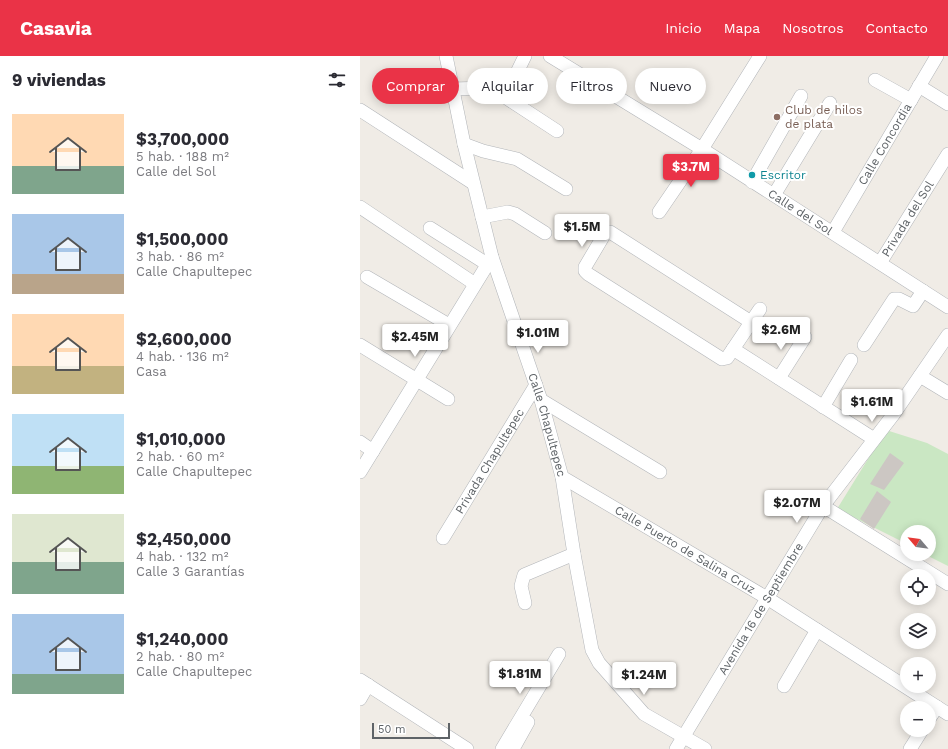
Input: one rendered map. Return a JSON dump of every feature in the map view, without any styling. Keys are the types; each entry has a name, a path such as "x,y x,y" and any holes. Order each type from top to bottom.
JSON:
{"street":[{"name":"Calle Chapultepec","path":"446,56 449,68"},
{"path":"518,68 524,56"},
{"name":"Calle del Sol","path":"550,56 702,149 948,307"},
{"path":"659,212 702,149 760,56"},
{"name":"Calle Concordia","path":"833,232 937,56"},
{"path":"875,80 911,100"},
{"path":"919,86 948,104"},
{"path":"752,182 802,96"},
{"path":"774,196 830,103"},
{"name":"Calle Chapultepec","path":"456,104 482,217 489,260 536,385 562,477 589,643 594,656 644,714 705,749"},
{"path":"516,104 557,131"},
{"path":"360,110 473,183"},
{"path":"464,144 517,159 566,189"},
{"name":"Privada del Sol","path":"880,262 948,154"},
{"path":"360,207 475,284"},
{"path":"482,217 508,212 516,214 545,233"},
{"path":"360,472 489,260 430,228"},
{"path":"751,322 610,232 604,235 585,267 585,271 588,274 720,358 727,358 760,309"},
{"path":"367,277 449,325"},
{"path":"864,345 894,299 899,298 913,306 923,291"},
{"name":"Avenida 16 de Septiembre","path":"676,749 823,506 874,439 948,335"},
{"path":"779,378 805,337"},
{"path":"360,345 448,399"},
{"path":"733,349 874,439"},
{"path":"823,407 851,360"},
{"path":"920,376 948,393"},
{"name":"Privada Chapultepec","path":"443,538 536,385"},
{"path":"541,400 660,472"},
{"path":"360,442 373,450"},
{"name":"Calle Puerto de Salina Cruz","path":"562,477 767,598 948,714"},
{"path":"823,506 948,584"},
{"path":"524,603 521,582 527,573 574,554"},
{"path":"784,686 817,630"},
{"path":"502,749 559,654"},
{"path":"360,699 364,682 467,749"},
{"path":"514,749 532,714 534,705 532,698"},
{"path":"910,749 918,737"}],"green space":[{"path":"886,430 927,443 948,454 948,566 936,560 936,525 900,525 900,540 837,509"}],"building":[{"path":"890,453 904,463 884,490 870,484"},
{"path":"877,491 891,502 874,529 860,519"}],"place":[{"name":"Club de hilos de plata","path":"777,117"},
{"name":"Escritor","path":"752,175"}]}
